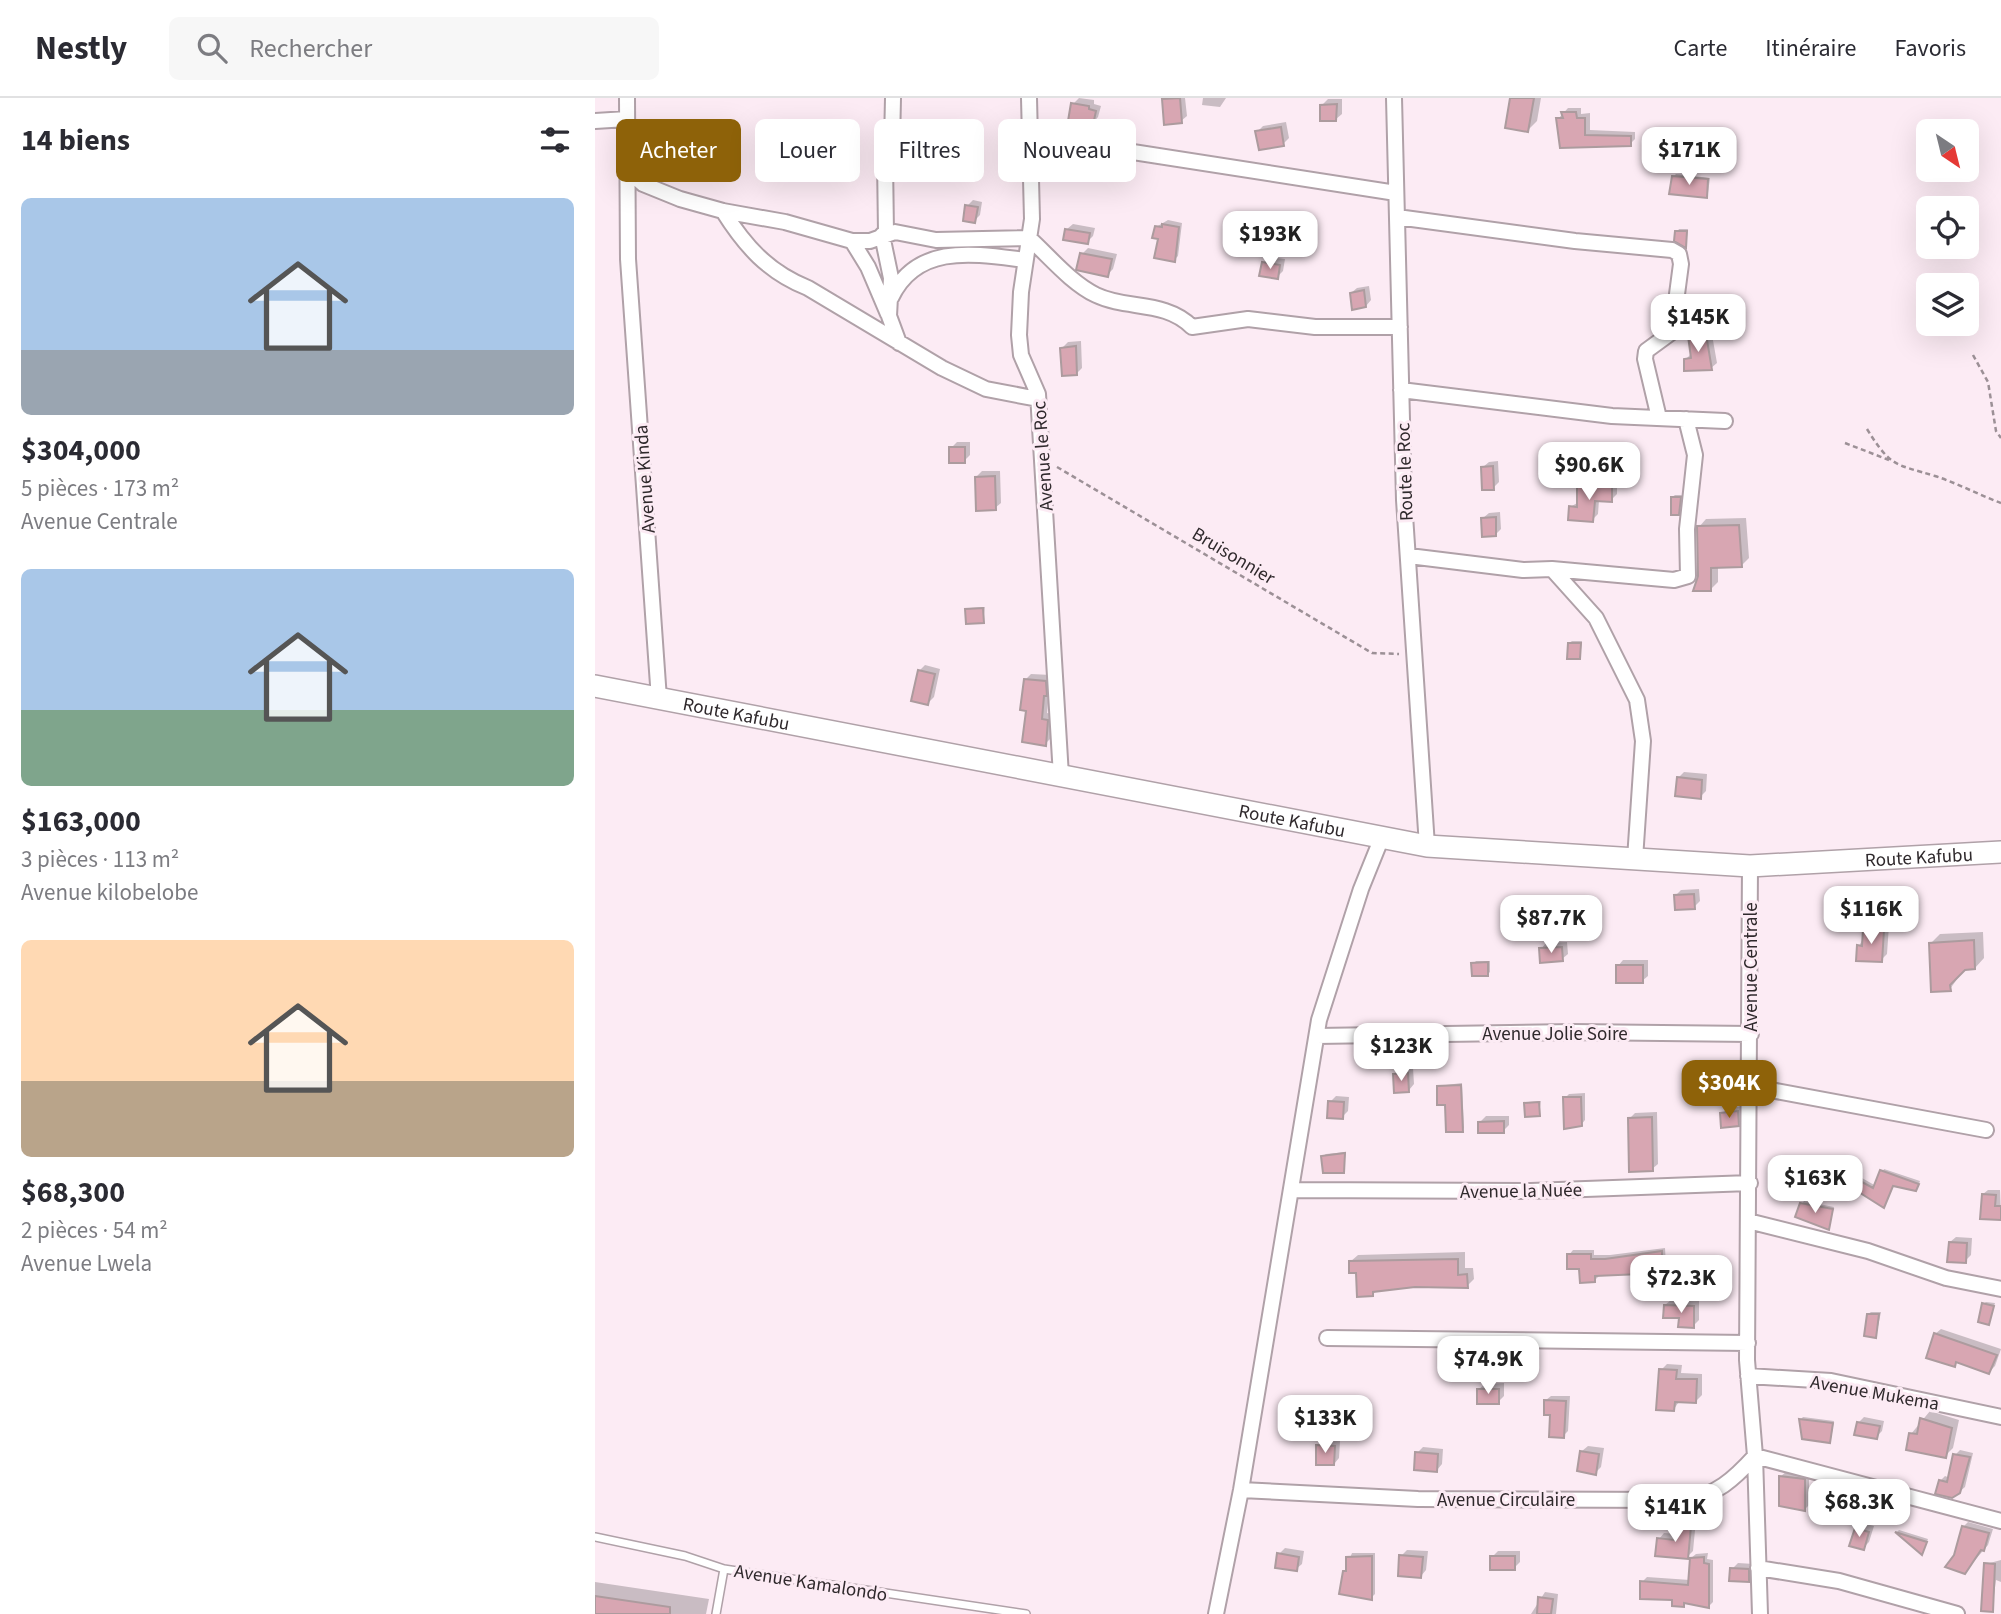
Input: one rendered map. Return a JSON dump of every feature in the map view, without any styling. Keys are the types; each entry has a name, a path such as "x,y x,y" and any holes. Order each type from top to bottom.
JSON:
{"main road":[{"name":"Route Kafubu","path":"595,686 1427,846 1750,866 2001,852"}],"street":[{"name":"Avenue Kinda","path":"627,98 627,119"},
{"path":"889,316 889,260 884,234 885,160 891,144 893,98"},
{"name":"Avenue le Roc","path":"1029,98 1030,119"},
{"name":"Route le Roc","path":"1394,98 1401,390 1416,654 1417,735 1427,846"},
{"path":"595,121 616,120"},
{"path":"1136,153 1396,193"},
{"name":"Avenue Kinda","path":"627,182 628,259 659,699"},
{"path":"641,182 660,193 723,211 785,222 852,241 870,241 884,234 910,233 936,240 1029,238 1097,296 1167,310 1185,318 1192,327 1248,319 1314,327 1357,324 1399,327"},
{"name":"Avenue le Roc","path":"1031,182 1032,219 1025,260 1019,335 1021,355 1038,399 1061,776"},
{"path":"723,211 746,246 769,266 942,368 986,388 1038,399"},
{"path":"1397,217 1575,241 1672,250 1679,254 1681,264 1672,332 1650,346 1645,359 1659,418"},
{"path":"852,241 868,267 899,343"},
{"path":"891,298 901,282 938,257 958,253 1025,260"},
{"path":"1401,390 1509,405 1725,421"},
{"path":"1409,556 1523,570 1552,569 1674,580 1688,576 1687,529 1695,455 1686,419"},
{"path":"1552,569 1596,618 1637,700 1643,741 1635,859"},
{"path":"1216,1614 1241,1490 1319,1020 1361,889 1382,837"},
{"name":"Avenue Centrale","path":"1750,866 1748,1376 1755,1456 1760,1614"},
{"name":"Avenue Jolie Soire","path":"1317,1037 1573,1032 1751,1034"},
{"path":"1749,1086 1986,1130"},
{"name":"Avenue la Nuée","path":"1291,1191 1531,1191 1750,1183"},
{"path":"1748,1221 1868,1251 1946,1278 2001,1289"},
{"path":"1327,1338 1748,1343"},
{"name":"Avenue Mukema","path":"1748,1376 1831,1381 2001,1417"},
{"path":"1755,1456 2001,1521"},
{"name":"Avenue Circulaire","path":"1241,1490 1418,1499 1684,1500 1696,1499 1719,1489 1755,1456"},
{"path":"1758,1568 1839,1581 1957,1614"}],"lane":[{"path":"595,1537 685,1556 724,1569"},
{"name":"Avenue Kamalondo","path":"716,1614 724,1569 1025,1614"}],"path":[{"path":"1973,355 1989,382 1996,431 2001,438"},
{"path":"1867,429 1892,462"},
{"path":"1845,443 1892,462 1900,468 1937,476 2001,503"},
{"name":"Bruisonnier","path":"1043,459 1372,653 1416,654"}],"building":[{"path":"1180,98 1182,123 1164,125 1162,99"},
{"path":"1510,98 1534,98 1528,132 1505,128"},
{"path":"1071,103 1089,106 1089,109 1096,111 1094,119 1068,119"},
{"path":"1337,104 1336,121 1320,121 1320,105"},
{"path":"1561,112 1576,112 1577,118 1585,118 1585,135 1631,136 1631,146 1560,148 1556,118 1563,118"},
{"path":"1281,127 1284,146 1259,150 1255,131"},
{"path":"1672,176 1708,179 1707,198 1669,194"},
{"path":"965,205 978,207 975,223 963,221"},
{"path":"1162,224 1179,227 1175,262 1154,258 1158,239 1152,238 1155,226 1162,227"},
{"path":"1065,229 1090,233 1088,244 1063,240"},
{"path":"1675,231 1687,231 1686,248 1674,241"},
{"path":"1080,253 1112,259 1108,277 1076,270"},
{"path":"1262,262 1280,265 1278,279 1259,276"},
{"path":"1364,290 1366,307 1352,310 1350,293"},
{"path":"1706,334 1712,370 1684,371 1684,359 1691,358 1688,336"},
{"path":"1076,346 1077,375 1062,376 1060,348"},
{"path":"949,447 965,447 965,463 949,463"},
{"path":"1493,466 1494,490 1482,490 1481,467"},
{"path":"995,476 996,510 976,511 975,477"},
{"path":"1577,486 1612,487 1612,502 1595,501 1593,522 1568,520 1569,506 1577,507"},
{"path":"1671,497 1681,497 1679,515 1671,515"},
{"path":"1496,517 1496,536 1482,537 1481,518"},
{"path":"1739,525 1742,567 1711,568 1711,591 1693,591 1698,576 1697,526"},
{"path":"983,608 984,623 966,624 965,609"},
{"path":"1568,643 1581,643 1580,659 1567,659"},
{"path":"918,670 935,674 928,705 911,701"},
{"path":"1024,679 1046,681 1047,696 1044,696 1042,719 1048,720 1046,746 1022,742 1026,711 1020,710"},
{"path":"1677,777 1702,780 1701,799 1675,796"},
{"path":"1694,894 1695,909 1675,910 1674,895"},
{"path":"1863,929 1884,930 1882,962 1856,961 1857,945 1862,946"},
{"path":"1974,940 1975,969 1965,970 1950,985 1951,991 1931,992 1929,943"},
{"path":"1562,947 1563,961 1540,963 1539,948"},
{"path":"1488,962 1488,976 1472,976 1471,963"},
{"path":"1616,965 1643,965 1643,983 1616,983"},
{"path":"1408,1073 1409,1092 1394,1093 1393,1074"},
{"path":"1461,1085 1463,1132 1446,1132 1445,1105 1437,1105 1437,1086"},
{"path":"1563,1097 1581,1097 1582,1126 1564,1129"},
{"path":"1328,1101 1344,1102 1343,1119 1327,1118"},
{"path":"1539,1102 1540,1116 1525,1117 1524,1103"},
{"path":"1738,1111 1739,1126 1721,1128 1720,1113"},
{"path":"1652,1117 1653,1171 1629,1172 1628,1118"},
{"path":"1504,1121 1504,1133 1478,1133 1478,1122"},
{"path":"1345,1153 1344,1173 1323,1173 1321,1156"},
{"path":"1880,1170 1919,1184 1916,1191 1893,1186 1884,1208 1846,1184 1851,1176 1873,1188"},
{"path":"1982,1194 1996,1195 1995,1206 2001,1206 2001,1220 1980,1219"},
{"path":"1800,1203 1833,1209 1829,1230 1795,1217"},
{"path":"1949,1242 1967,1243 1966,1263 1947,1262"},
{"path":"1662,1251 1662,1268 1667,1268 1667,1282 1641,1282 1641,1274 1595,1276 1595,1282 1580,1283 1579,1269 1567,1269 1567,1254 1591,1254 1591,1259 1605,1259"},
{"path":"1705,1257 1705,1269 1689,1270 1688,1258"},
{"path":"1458,1259 1458,1275 1467,1274 1468,1288 1415,1287 1373,1292 1373,1296 1357,1297 1356,1273 1349,1273 1349,1261"},
{"path":"1982,1303 1994,1306 1989,1325 1978,1322"},
{"path":"1664,1305 1694,1306 1694,1328 1678,1327 1679,1318 1663,1318"},
{"path":"1867,1314 1879,1314 1876,1338 1864,1336"},
{"path":"1934,1333 1997,1355 1989,1374 1956,1362 1955,1367 1926,1358"},
{"path":"1659,1369 1677,1370 1676,1379 1697,1379 1696,1403 1675,1402 1674,1411 1656,1410"},
{"path":"1477,1389 1499,1389 1499,1404 1477,1404"},
{"path":"1544,1400 1566,1401 1564,1438 1549,1437 1550,1415 1544,1415"},
{"path":"1920,1418 1952,1428 1946,1458 1906,1450 1909,1433 1917,1434"},
{"path":"1799,1419 1833,1423 1830,1443 1802,1439"},
{"path":"1857,1422 1880,1426 1877,1439 1854,1435"},
{"path":"1316,1445 1335,1446 1334,1465 1316,1465"},
{"path":"1580,1451 1599,1454 1596,1475 1577,1471"},
{"path":"1415,1452 1438,1454 1437,1472 1414,1470"},
{"path":"1953,1454 1970,1457 1960,1493 1952,1498 1935,1494 1939,1480 1947,1482"},
{"path":"1779,1476 1805,1479 1805,1511 1779,1506"},
{"path":"1850,1491 1867,1496 1858,1510 1847,1503"},
{"path":"1676,1524 1691,1526 1688,1559 1655,1556 1657,1538 1674,1540"},
{"path":"1962,1526 1989,1533 1984,1551 1981,1550 1965,1574 1945,1567 1954,1555"},
{"path":"1855,1528 1869,1532 1864,1550 1849,1546"},
{"path":"1895,1532 1927,1542 1922,1555"},
{"path":"1277,1553 1299,1557 1297,1571 1275,1568"},
{"path":"1399,1555 1423,1557 1421,1578 1398,1576"},
{"path":"1372,1556 1372,1600 1339,1594 1343,1571 1346,1571 1346,1557"},
{"path":"1490,1556 1515,1556 1515,1570 1490,1570"},
{"path":"1704,1557 1704,1563 1709,1564 1709,1608 1684,1603 1684,1607 1672,1606 1672,1600 1640,1599 1640,1581 1688,1585 1690,1558"},
{"path":"1984,1563 1995,1564 1993,1612 1981,1611"},
{"path":"1730,1568 1749,1569 1749,1582 1729,1581"},
{"path":"595,1596 670,1607 670,1614 595,1614"},
{"path":"1538,1597 1553,1599 1551,1614 1537,1614"}]}
